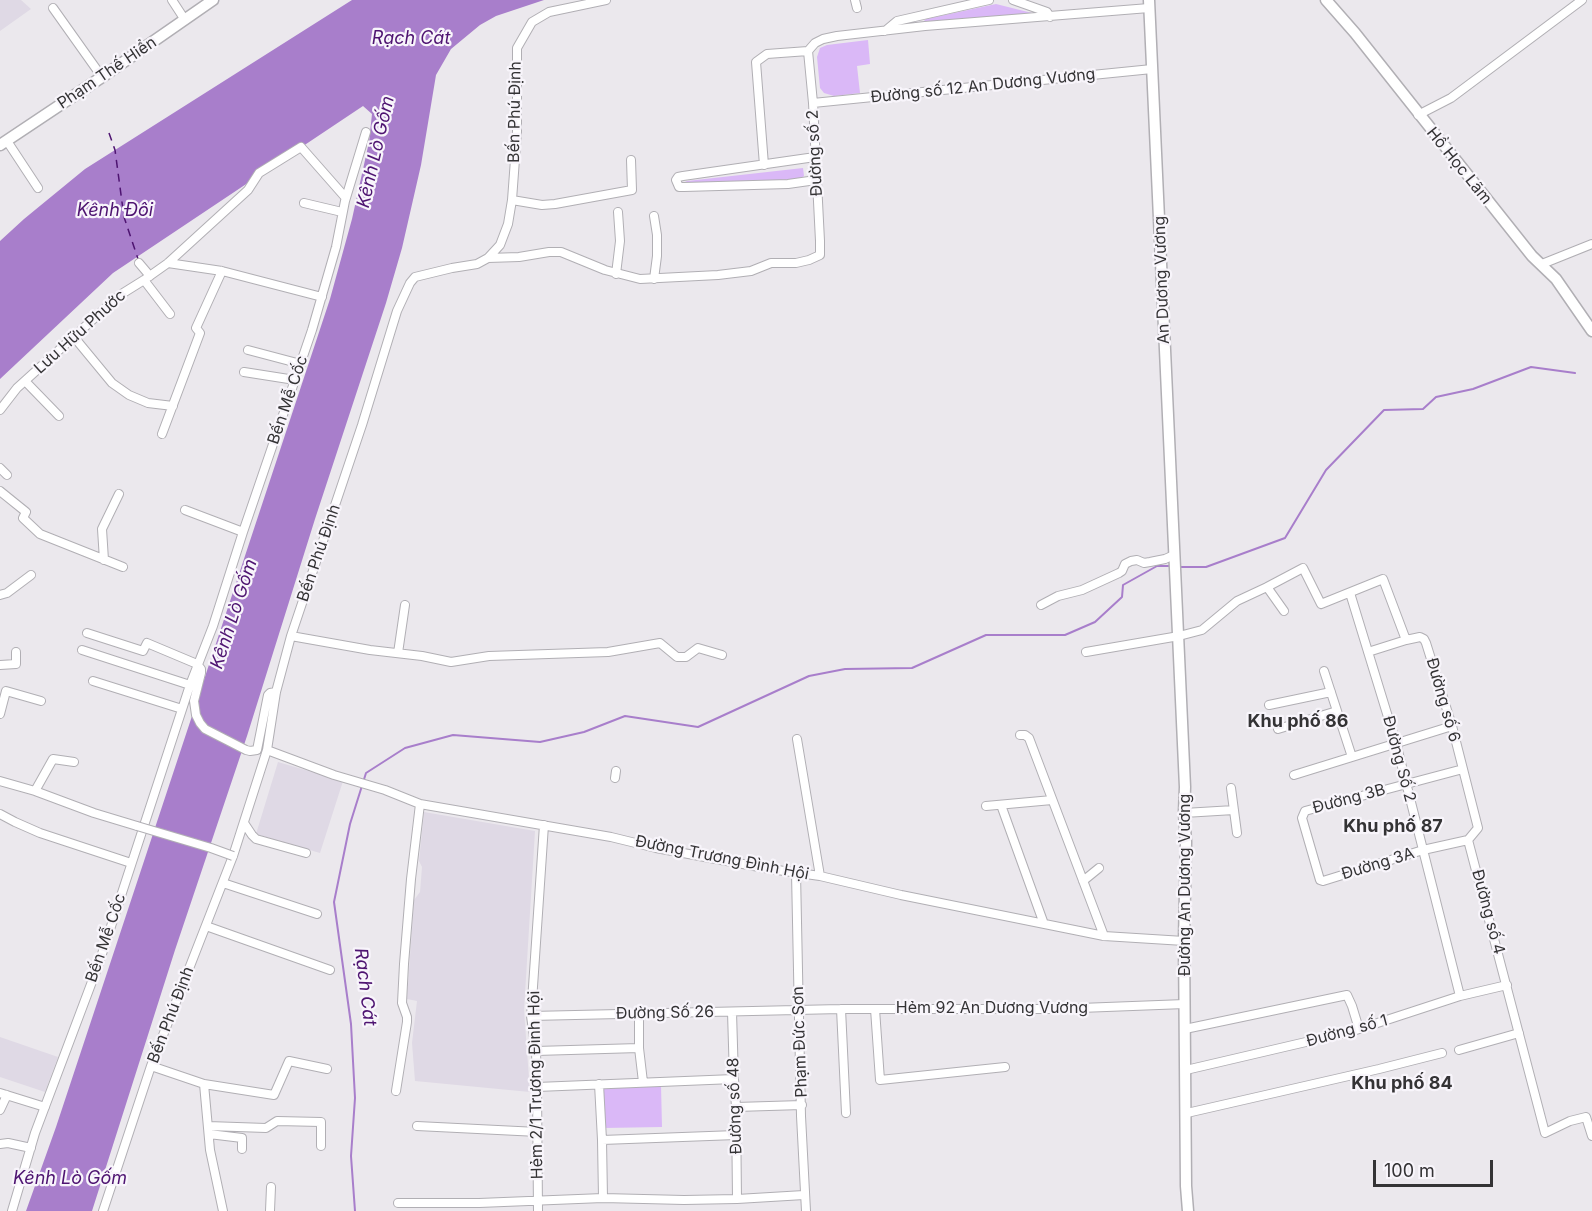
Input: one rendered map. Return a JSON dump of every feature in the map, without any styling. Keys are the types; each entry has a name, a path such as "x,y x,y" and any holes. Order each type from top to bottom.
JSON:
{"main road":[{"name":"Phạm Thế Hiển","path":"3,143 213,0"},
{"name":"Hồ Học Lãm","path":"1326,0 1355,33 1532,256 1556,279 1592,331"},
{"name":"An Dương Vương","path":"1149,4 1174,558"},
{"name":"Đường An Dương Vương","path":"1174,558 1185,787 1184,941 1188,1211"}],"street":[{"path":"171,0 185,20"},
{"name":"Bến Phú Định","path":"103,1211 151,1066 223,883 244,823 267,750 276,692 291,636 362,425 397,311 415,277 477,264 488,258 500,245 508,224 512,200 517,132 517,48 532,22 549,12 606,0"},
{"path":"885,31 897,21 989,0"},
{"path":"1012,0 1047,12 1050,17"},
{"path":"1418,115 1451,98 1582,0"},
{"path":"764,165 756,62 767,54 808,51 811,46 823,39 885,31 1050,17 1149,4"},
{"path":"53,8 102,77"},
{"name":"Đường số 2","path":"654,279 751,271 771,263 796,263 820,255 813,103 808,51"},
{"name":"Đường số 12 An Dương Vương","path":"813,103 1152,69"},
{"name":"Bến Mễ Cốc","path":"12,1211 45,1107 99,963 182,709 194,686 197,664 213,626 301,364 336,247 345,197 366,132"},
{"path":"3,143 38,188"},
{"name":"Lưu Hữu Phước","path":"0,411 16,388 120,295 168,263 248,190 259,174 301,147 345,197"},
{"path":"815,157 683,176 676,180 679,187 789,184 816,180"},
{"path":"512,200 542,205 555,204 632,190 631,160"},
{"path":"304,203 342,212"},
{"path":"616,273 620,242 618,212"},
{"path":"488,258 561,252 605,270 640,279 654,279 657,256 654,216"},
{"path":"1542,264 1592,244"},
{"path":"139,263 170,314"},
{"path":"168,263 222,271 322,297"},
{"path":"162,434 200,333 196,328 222,271"},
{"path":"74,337 112,383 129,395 148,403 173,406"},
{"path":"248,350 301,364"},
{"path":"244,372 295,380"},
{"path":"25,381 59,416"},
{"path":"0,491 26,512 23,518 40,534 123,567"},
{"path":"104,560 102,529 119,494"},
{"path":"185,510 243,532"},
{"path":"1041,605 1058,596 1082,590 1119,573 1125,564 1131,561 1137,560 1144,563 1174,558"},
{"path":"1086,652 1202,630 1237,601 1303,568 1321,604 1383,579 1406,640 1368,651"},
{"path":"0,595 7,593 31,575"},
{"path":"1267,587 1284,611"},
{"name":"Đường Số 2","path":"1350,593 1396,743 1460,996"},
{"path":"398,653 405,605"},
{"path":"87,633 143,651 147,643 197,664"},
{"path":"291,636 451,662 489,656 608,652 660,643 677,657 686,657 698,648 722,655"},
{"name":"Đường số 6","path":"1406,640 1420,637 1424,639 1452,726 1478,828 1468,840"},
{"path":"82,650 194,686 196,715 205,729 250,751 257,750 258,747 268,695 276,692"},
{"path":"0,665 16,664 16,652"},
{"path":"1324,671 1352,757"},
{"path":"93,681 182,709"},
{"path":"0,714 6,691 40,701"},
{"path":"1269,705 1331,692"},
{"path":"1278,729 1337,711"},
{"path":"1294,775 1452,726"},
{"path":"1020,735 1029,738 1104,936"},
{"path":"797,739 820,876"},
{"name":"Đường Trương Đình Hội","path":"267,750 420,804 544,825 770,870 820,876 901,895 1104,936 1184,941"},
{"path":"35,791 53,759 74,762"},
{"name":"Đường 3B","path":"1323,881 1320,880 1302,818 1305,811 1463,769"},
{"path":"0,781 233,856"},
{"path":"1231,788 1237,833"},
{"path":"986,806 1052,800"},
{"path":"396,1091 407,1022 402,993 410,890 420,804"},
{"path":"1001,805 1044,924"},
{"path":"1184,813 1234,810"},
{"path":"0,814 40,833 131,863"},
{"path":"244,823 256,839 306,854"},
{"name":"Hẻm 2/1 Trương Đình Hội","path":"538,1206 536,1051 531,1016 544,825"},
{"name":"Đường 3A","path":"1323,881 1423,850 1468,840"},
{"name":"Đường số 4","path":"1468,840 1545,1133 1570,1121 1589,1116"},
{"path":"1083,881 1099,868"},
{"name":"Phạm Đức Sơn","path":"796,873 806,1211"},
{"path":"223,883 316,914"},
{"path":"206,926 330,970"},
{"name":"Đường số 1","path":"1186,1071 1359,1029 1460,996 1507,985"},
{"path":"1185,1029 1347,995 1359,1029"},
{"name":"Hẻm 92 An Dương Vương","path":"799,1010 1054,1009 1185,1004"},
{"path":"841,1009 846,1113"},
{"path":"875,1009 880,1080 1005,1067"},
{"name":"Đường Số 26","path":"531,1016 799,1010"},
{"name":"Đường số 48","path":"732,1012 737,1199"},
{"path":"639,1014 639,1048 644,1082"},
{"path":"1459,1050 1518,1033"},
{"path":"536,1051 639,1048"},
{"path":"1187,1113 1442,1053"},
{"path":"151,1066 204,1084 274,1095 289,1061 327,1069"},
{"path":"537,1088 734,1079"},
{"path":"204,1084 210,1150 223,1211"},
{"path":"599,1084 603,1198"},
{"path":"0,1110 4,1094 45,1107"},
{"name":"Đường số 48","path":"736,1107 802,1105"},
{"path":"1589,1116 1592,1136"},
{"path":"209,1130 266,1128 277,1121 321,1122 321,1146"},
{"path":"417,1126 538,1132"},
{"path":"209,1130 242,1138 242,1149"},
{"path":"602,1140 736,1135"},
{"path":"0,1136 4,1144 31,1148"},
{"path":"270,1211 272,1187"},
{"path":"398,1203 479,1207 538,1206 603,1198 684,1200 804,1195"}],"shaded area":[{"path":"0,0 21,0 31,9 0,31"},
{"path":"996,4 1032,13 1032,15 922,23 926,19"},
{"path":"868,40 870,64 857,66 860,93 834,96 824,93 820,88 817,57 820,48 827,45"},
{"path":"803,168 804,176 800,179 684,185 683,183 687,181"},
{"path":"278,762 343,781 320,853 256,834"},
{"path":"424,812 535,831 524,1010 530,1092 415,1081 412,1043 417,1001 407,999 414,900 420,892 422,867 419,861"},
{"path":"0,1037 58,1057 45,1092 0,1077"},
{"path":"661,1085 662,1127 604,1128 603,1087"}],"water":[{"path":"352,0 544,0 496,16 480,25 451,49 436,75 421,165 402,248 386,303 92,1211 26,1211 56,1127 330,299 352,219 369,142 372,114 363,106 113,273 0,379 0,241 85,169"}],"waterway":[{"path":"1179,567 1206,567 1285,538 1326,470 1384,410 1423,409 1436,397 1473,389 1531,367 1575,373"},
{"name":"Rạch Cát","path":"355,1211 351,1156 355,1098 351,1024 334,902 350,824 366,773 405,748 453,735 540,742 584,732 625,716 698,727 809,676 845,669 912,668 986,635 1065,635 1095,622 1122,597 1123,585 1157,566 1171,566"}],"ferry route":[{"path":"109,133 115,150 124,217 138,259"}],"district":[{"name":"Khu phố 86","path":"1298,722"},
{"name":"Khu phố 87","path":"1393,827"},
{"name":"Khu phố 84","path":"1402,1084"}],"water label":[{"name":"Kênh Lò Gốm","path":"376,152"},
{"name":"Kênh Đôi","path":"115,211"},
{"name":"Kênh Lò Gốm","path":"234,614"},
{"name":"Kênh Lò Gốm","path":"70,1179"}]}
